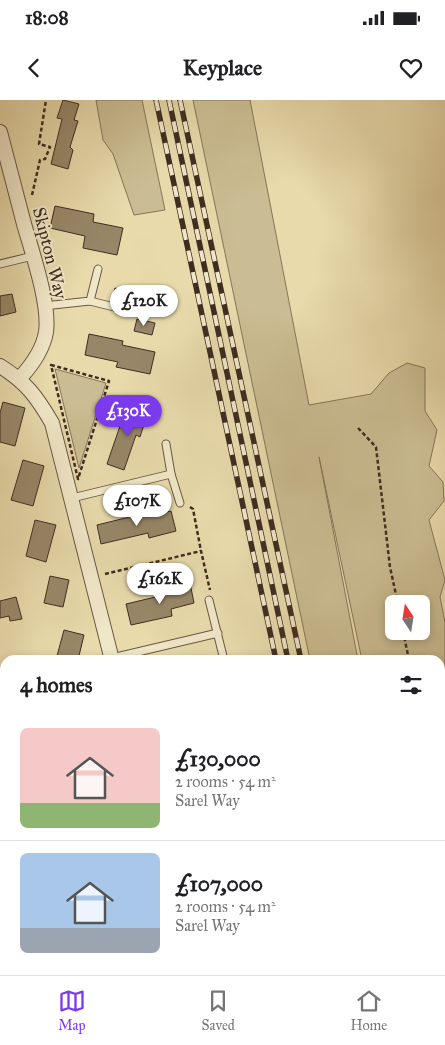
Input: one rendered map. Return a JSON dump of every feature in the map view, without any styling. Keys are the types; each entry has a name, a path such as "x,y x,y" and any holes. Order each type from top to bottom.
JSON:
{"street":[{"name":"Skipton Way","path":"0,132 33,256 44,306 46,332 42,347 20,378"},
{"path":"0,366 20,378 38,399 52,423 111,655"}],"lane":[{"path":"0,264 33,256"},
{"path":"90,301 98,269"},
{"path":"44,306 90,301 138,313"},
{"path":"166,444 171,474 180,503"},
{"path":"72,498 171,474"},
{"path":"209,600 223,655"},
{"path":"128,655 218,633"}],"path":[{"path":"19,205 30,202 40,160 45,159 50,147 39,144 46,100"},
{"path":"51,365 109,381 84,461 78,479 51,365"},
{"path":"358,428 376,447 390,567 396,595"},
{"path":"180,503 193,509 210,588 209,600"},
{"path":"92,578 202,551"},
{"path":"405,640 408,655"}],"shaded area":[{"path":"96,100 142,100 165,210 134,215 113,154 103,140"},
{"path":"193,100 250,100 309,405 371,394 389,373 407,363 425,368 425,411 437,430 429,466 443,482 444,501 429,520 445,580 440,597 445,622 445,655 361,655 319,457 357,655 309,655"},
{"path":"55,369 106,383 79,468"}],"building":[{"path":"63,100 79,104 74,120 78,121 70,147 73,150 68,169 51,164 62,119 57,118"},
{"path":"55,206 94,214 93,222 123,228 117,255 83,248 85,236 50,228"},
{"path":"115,288 145,296 142,307 112,299"},
{"path":"12,294 16,312 0,316 0,296"},
{"path":"137,319 155,323 152,335 134,331"},
{"path":"89,334 123,341 122,345 155,352 150,374 116,367 118,362 85,355"},
{"path":"3,402 25,408 15,446 0,442 0,413"},
{"path":"133,404 149,409 140,437 136,435 124,470 107,464 120,426 125,428"},
{"path":"23,460 44,466 33,506 11,500"},
{"path":"171,511 176,531 149,538 148,533 101,544 97,525 146,513 147,517"},
{"path":"35,520 56,525 46,562 26,556"},
{"path":"50,576 69,580 63,607 44,603"},
{"path":"190,583 194,603 171,609 172,616 131,625 126,604 164,595 162,590"},
{"path":"16,597 22,619 10,621 9,616 0,618 0,601"},
{"path":"64,630 84,635 79,655 57,655"}],"railway":[{"path":"156,100 275,655"},
{"path":"169,100 287,655"},
{"path":"180,100 300,655"}]}
